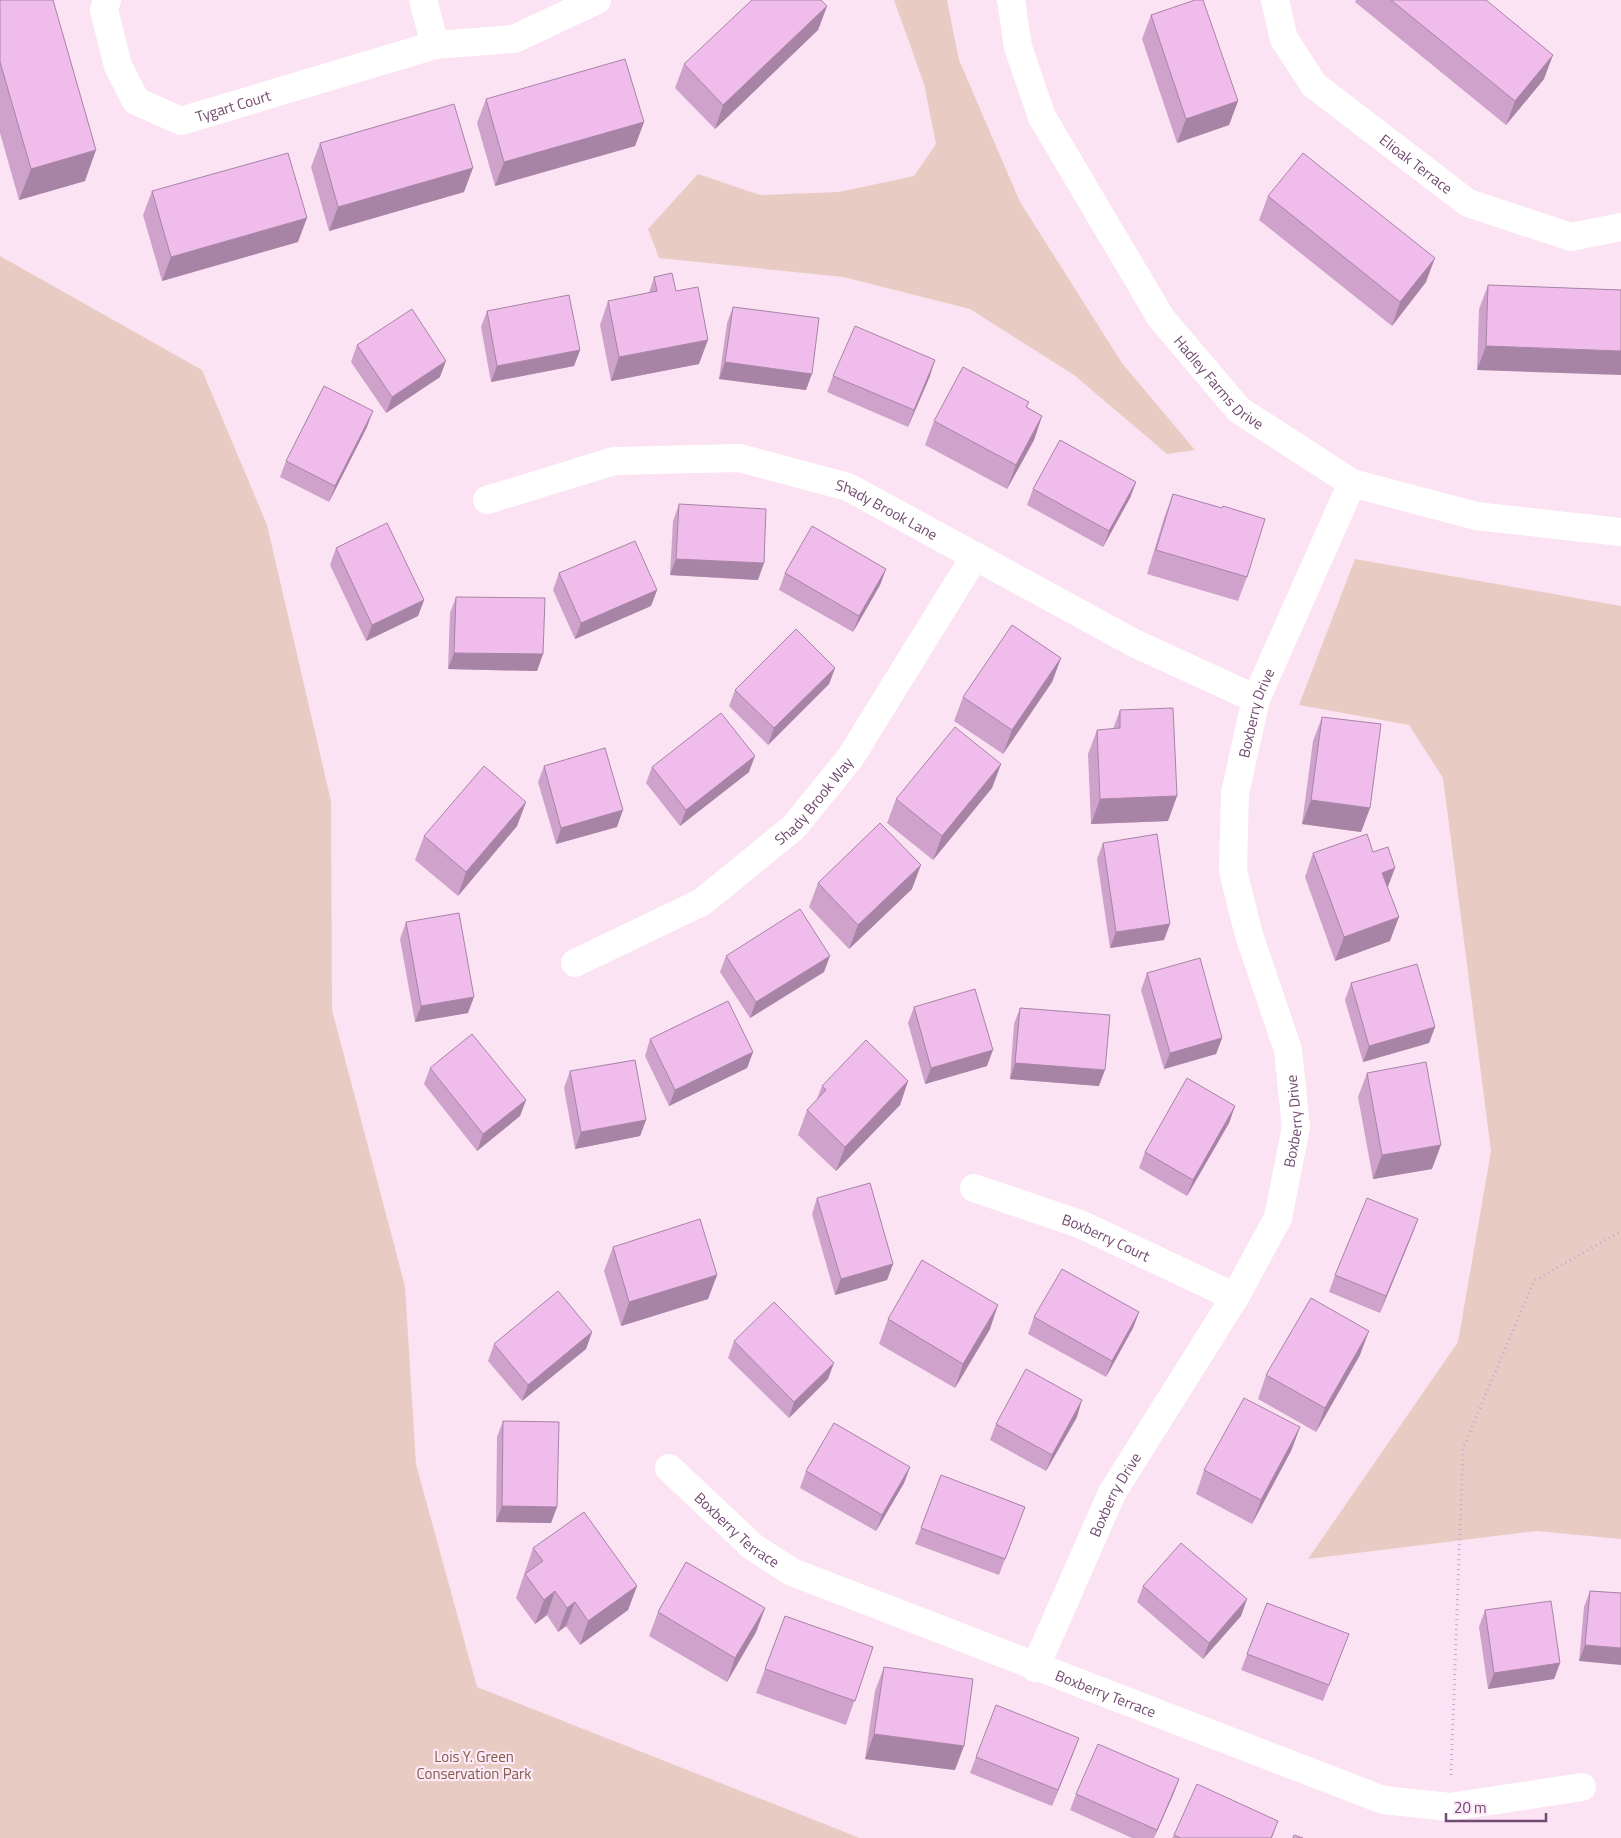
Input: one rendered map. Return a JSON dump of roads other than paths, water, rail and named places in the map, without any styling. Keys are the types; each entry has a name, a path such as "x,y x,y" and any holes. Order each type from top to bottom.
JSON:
{"street":[{"name":"Tygart Court","path":"107,0 104,10 118,66 136,101 181,121 435,45 514,39 597,0"},
{"path":"423,0 435,45"},
{"name":"Hadley Farms Drive","path":"1011,0 1018,47 1042,117 1161,318 1239,410 1352,483 1476,516 1621,532"},
{"name":"Elioak Terrace","path":"1275,0 1284,39 1314,85 1468,203 1571,237 1621,227"},
{"name":"Shady Brook Lane","path":"487,500 614,461 740,458 848,486 1134,643 1256,698"},
{"name":"Boxberry Drive","path":"1035,1668 1112,1493 1235,1297 1278,1218 1296,1126 1288,1050 1249,935 1233,871 1235,793 1256,698 1352,483"},
{"name":"Shady Brook Way","path":"575,963 702,902 794,827 850,758 974,556"},
{"name":"Boxberry Court","path":"974,1188 1080,1224 1235,1297"},
{"name":"Boxberry Terrace","path":"669,1468 754,1547 792,1572 1035,1668 1383,1800 1450,1807 1582,1787"}],"park label":[{"name":"Lois Y. Green Conservation Park","path":"474,1764"}]}
